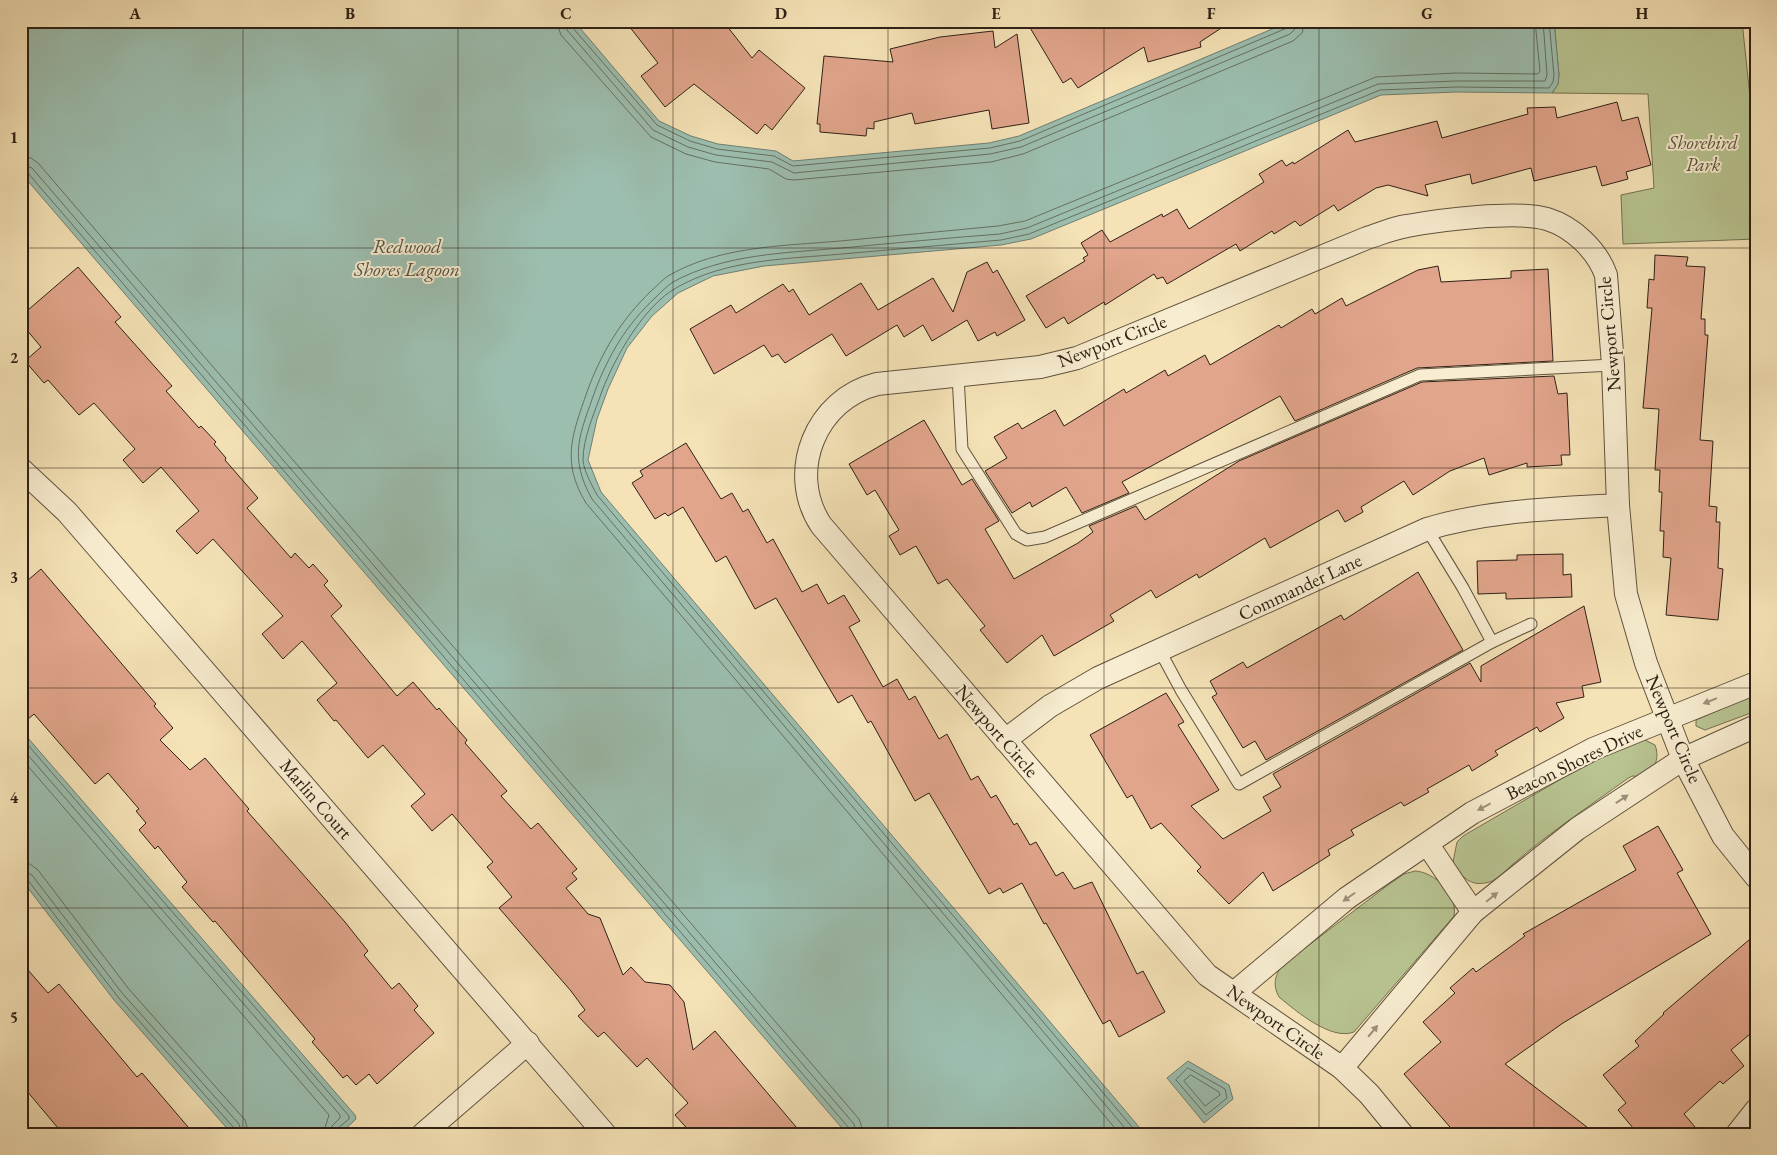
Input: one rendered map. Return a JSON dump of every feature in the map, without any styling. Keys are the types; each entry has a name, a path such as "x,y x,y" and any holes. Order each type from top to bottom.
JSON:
{"street":[{"name":"Newport Circle","path":"1402,1134 1369,1094 1342,1068 1235,992 1207,975 821,525 811,507 806,484 807,460 814,435 824,418 845,398 864,388 877,384 1040,367 1077,358 1367,238 1406,226 1518,216 1547,219 1559,224 1584,242 1598,258 1606,275 1613,365 1618,505 1626,594 1646,663 1683,759 1723,836 1756,877"},
{"name":"Marlin Court","path":"21,468 67,512 605,1134"},
{"name":"Commander Lane","path":"1005,740 1050,706 1098,678 1427,529 1456,520 1496,513 1618,505"},
{"name":"Beacon Shores Drive","path":"1235,992 1347,898 1428,845 1472,813 1593,749 1668,717 1756,683"},
{"path":"1342,1068 1473,912 1576,829 1683,759 1756,726"},
{"path":"1428,845 1473,912"},
{"path":"423,1134 528,1043"},
{"path":"1737,1134 1756,1110"}],"lane":[{"path":"958,376 962,449 1008,524 1020,538 1027,540 1045,537 1420,375 1613,365"},
{"path":"1427,529 1463,588 1492,642"},
{"path":"1160,651 1181,690 1238,784 1492,642 1531,624"}],"green space":[{"name":"Shorebird Park","path":"1554,21 1742,21 1756,154 1756,239 1623,244 1621,195 1654,188 1648,94 1552,93 1558,84 1559,75"},
{"path":"1756,694 1756,711 1705,730 1696,726 1696,720"},
{"path":"1645,740 1655,745 1657,759 1645,777 1632,776 1627,779 1555,831 1493,881 1474,883 1459,871 1453,862 1457,842 1463,836 1561,779 1632,742"},
{"path":"1415,871 1423,872 1444,886 1452,900 1454,916 1354,1032 1345,1034 1325,1029 1304,1017 1279,997 1275,983 1278,972 1284,964 1388,885 1404,874"}],"water":[{"name":"Redwood Shores Lagoon","path":"21,21 574,21 659,121 691,136 718,144 776,151 793,161 989,143 1019,136 1291,21 1554,21 1559,75 1558,84 1552,93 1456,92 1381,95 1031,239 1001,245 764,266 713,276 678,293 652,316 627,348 608,389 597,419 588,460 601,492 1145,1134 847,1134 21,173"},
{"path":"21,730 355,1115 356,1119 340,1134 232,1134 114,1000 21,879"},
{"path":"1188,1061 1229,1085 1233,1099 1204,1123 1167,1078"}],"building":[{"path":"625,21 723,21 752,58 759,50 805,88 772,130 765,124 757,134 694,84 665,107 641,76 658,63"},
{"path":"1026,21 1232,21 1200,42 1201,47 1148,62 1144,47 1078,88 1071,78 1063,83"},
{"path":"993,31 995,48 1017,34 1029,123 992,129 989,110 915,124 912,113 874,122 874,129 867,128 866,136 820,132 820,124 817,124 824,56 893,62 890,49 940,37"},
{"path":"1617,102 1622,121 1638,117 1651,165 1626,172 1628,179 1602,186 1596,166 1534,181 1531,168 1472,184 1470,174 1425,185 1428,196 1388,185 1376,188 1338,211 1334,205 1300,226 1295,221 1274,234 1272,231 1240,251 1236,244 1167,284 1163,277 1157,279 1154,274 1105,305 1104,302 1068,324 1064,317 1046,328 1026,296 1085,261 1083,258 1088,255 1081,243 1102,230 1110,242 1162,214 1163,217 1177,209 1189,229 1264,182 1259,174 1282,160 1286,166 1293,162 1294,164 1348,130 1355,142 1437,121 1442,138 1528,114 1527,108 1555,107 1557,118"},
{"path":"1655,255 1688,257 1686,266 1705,267 1701,319 1705,319 1705,335 1708,335 1700,440 1713,441 1709,506 1717,507 1716,522 1720,522 1718,568 1723,569 1718,620 1666,615 1671,558 1663,557 1664,531 1660,531 1662,492 1659,492 1660,470 1655,470 1659,409 1643,408 1652,308 1647,308 1649,279 1654,280"},
{"path":"987,262 993,273 997,270 1025,320 997,336 995,332 978,341 967,320 932,341 923,325 904,337 897,325 846,356 832,334 785,363 778,354 772,357 764,345 714,374 690,329 731,305 736,313 783,284 789,292 793,289 809,315 861,283 878,310 933,278 953,312 967,272"},
{"path":"1438,266 1441,282 1511,278 1511,271 1548,269 1553,361 1417,368 1295,421 1280,396 1122,482 1129,493 1082,513 1066,487 1032,507 1030,502 1012,513 985,471 1007,458 994,437 1018,423 1022,429 1055,410 1064,426 1124,389 1126,393 1165,370 1168,376 1205,355 1210,365 1279,325 1281,328 1312,309 1315,314 1342,298 1346,306 1418,270"},
{"path":"78,267 121,317 115,322 172,386 166,391 199,428 201,426 216,442 214,444 226,458 225,460 258,498 247,508 291,558 295,553 309,568 313,564 328,581 324,585 342,606 331,616 397,696 413,682 437,710 439,708 467,740 465,743 507,791 501,796 531,829 538,823 577,869 572,873 577,879 566,888 588,914 600,918 623,975 631,967 645,982 670,985 684,1002 693,1050 715,1031 802,1134 692,1134 675,1115 688,1103 647,1058 637,1067 604,1032 598,1037 578,1016 585,1010 571,991 499,908 512,897 487,867 493,862 452,814 432,831 411,806 425,794 383,745 368,758 317,700 337,683 302,641 283,659 262,634 283,616 213,539 197,554 176,531 199,511 161,467 143,483 123,460 135,449 94,403 79,415 48,380 44,383 25,361 41,347 21,323 21,316"},
{"path":"1554,376 1558,394 1567,393 1570,455 1561,455 1562,465 1527,467 1527,463 1489,475 1484,458 1450,471 1413,495 1404,481 1361,507 1363,512 1345,522 1338,510 1270,548 1265,538 1199,578 1197,574 1156,598 1151,590 1110,615 1114,621 1054,656 1042,635 1007,663 980,630 985,626 947,579 938,584 916,546 900,555 889,536 899,530 875,490 867,495 849,464 924,420 962,485 972,479 999,521 985,529 1014,579 1078,543 1093,532 1089,526 1136,506 1145,520 1239,461 1422,382"},
{"path":"686,443 721,499 732,493 743,512 748,509 767,543 773,539 802,592 817,584 828,604 844,595 860,621 849,627 883,687 897,679 909,700 915,696 939,739 947,734 971,780 978,776 991,798 996,795 1014,825 1017,823 1030,845 1036,842 1056,876 1063,872 1074,889 1092,882 1137,974 1143,971 1165,1012 1119,1037 1110,1020 1103,1024 1022,883 1003,893 1000,888 989,894 929,793 915,801 871,721 868,723 852,695 838,703 776,598 755,609 726,556 716,562 683,507 668,516 665,513 655,519 632,483 643,476 640,471"},
{"path":"1563,554 1563,575 1571,574 1572,597 1506,599 1506,593 1478,594 1477,561 1517,560 1517,555"},
{"path":"41,569 156,704 154,706 173,728 160,740 190,770 205,758 249,809 247,811 345,922 368,951 364,955 392,989 399,983 418,1006 414,1010 434,1033 377,1084 369,1074 356,1085 347,1075 343,1078 312,1042 315,1039 215,921 213,922 182,887 187,882 158,846 155,849 139,830 146,823 136,811 139,809 108,773 95,784 34,714 21,725 21,586"},
{"path":"1418,572 1463,650 1266,760 1255,741 1243,748 1212,697 1217,694 1210,681 1243,662 1247,668 1341,615 1344,620"},
{"path":"1584,606 1601,682 1582,686 1584,697 1556,703 1564,718 1540,732 1537,727 1495,751 1498,755 1472,771 1469,765 1427,789 1429,792 1404,806 1401,802 1351,830 1354,835 1328,850 1330,855 1273,891 1263,872 1229,904 1197,871 1201,867 1161,823 1151,829 1132,795 1127,798 1090,735 1166,693 1184,722 1178,725 1219,790 1191,806 1223,839 1271,811 1263,797 1281,787 1273,774 1470,663 1481,682 1481,666"},
{"path":"1658,826 1683,870 1677,873 1711,934 1563,1023 1505,1064 1596,1134 1456,1134 1404,1074 1441,1042 1423,1022 1455,993 1450,988 1473,968 1476,972 1525,936 1523,934 1636,870 1623,846"},
{"path":"1756,934 1756,1029 1731,1050 1744,1066 1723,1084 1720,1081 1684,1114 1701,1134 1638,1134 1618,1110 1626,1103 1603,1075 1639,1046 1635,1041 1663,1013"},
{"path":"21,962 48,993 59,984 137,1077 142,1073 194,1134 63,1134 21,1084"}]}
